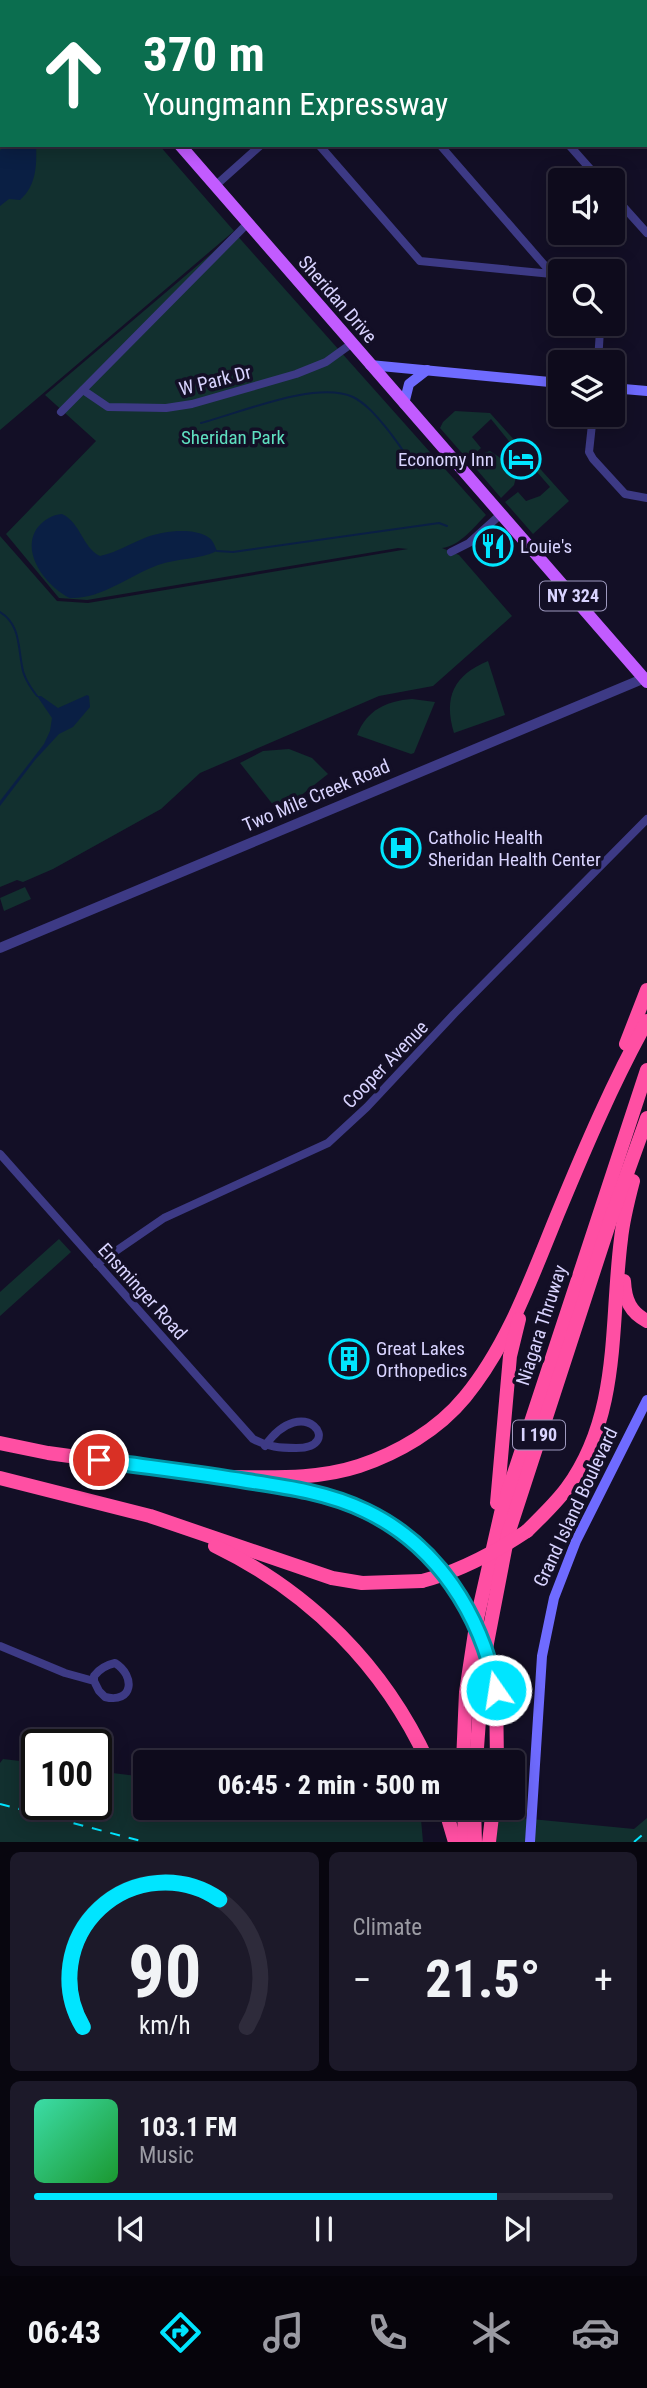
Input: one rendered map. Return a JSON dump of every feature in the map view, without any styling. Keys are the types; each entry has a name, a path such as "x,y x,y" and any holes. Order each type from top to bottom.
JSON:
{"highway":[{"path":"596,1124 604,1096 647,990"},
{"path":"228,1477 325,1475 377,1459 413,1441 464,1399 489,1363 531,1277 596,1124 647,1021"},
{"name":"Niagara Thruway","path":"464,1750 466,1692 477,1619 501,1513 647,1070"},
{"name":"Niagara Thruway","path":"476,1750 483,1664 509,1534 606,1234 647,1118"},
{"path":"0,1478 150,1516 332,1578 362,1583 422,1581 467,1566 499,1549 527,1531 567,1489 594,1438 610,1379 626,1207 647,1127"},
{"path":"620,1249 627,1301 634,1313 647,1321"},
{"path":"477,1619 499,1496 510,1356 531,1277"},
{"path":"0,1443 48,1453 307,1490 366,1511 406,1536 435,1562 455,1587 481,1636 491,1663 496,1690 497,1750"},
{"path":"184,1527 195,1537 237,1557 297,1595 327,1621 379,1678 422,1750"},
{"path":"449,1820 455,1842"},
{"path":"464,1820 465,1842"},
{"path":"474,1820 475,1842"},
{"path":"489,1842 492,1820"}],"main road":[{"name":"Sheridan Drive","path":"182,147 370,365 548,382"},
{"name":"NY 324","path":"370,365 646,679"},
{"path":"404,404 409,384 427,370"},
{"path":"625,389 647,391"},
{"name":"Grand Island Boulevard","path":"530,1842 542,1656 554,1598 576,1541 647,1400"}],"street":[{"path":"215,186 259,147"},
{"path":"321,147 420,261 548,274"},
{"path":"442,147 548,269"},
{"path":"571,147 589,168"},
{"path":"625,208 647,233"},
{"path":"61,412 248,223"},
{"name":"W Park Dr","path":"83,390 108,407 166,408 192,404 296,374 326,362 351,344"},
{"path":"592,427 589,452 593,459 625,495 647,498"},
{"path":"451,552 469,543 502,514"},
{"name":"Two Mile Creek Road","path":"0,948 646,679"},
{"name":"Cooper Avenue","path":"97,1264 134,1236 164,1218 328,1143 647,819"},
{"name":"Ensminger Road","path":"0,1154 253,1439 265,1446"},
{"path":"300,1420 310,1421 317,1427 316,1443 310,1448 265,1446 279,1431 300,1420"},
{"path":"0,1646 65,1673 94,1681 105,1697 121,1697 130,1684 124,1668 116,1663 107,1664 99,1670 94,1681"}],"green space":[{"path":"0,147 161,147 234,231 0,430"},
{"name":"Sheridan Park","path":"234,232 486,515 461,540 442,548 459,555 512,616 433,686 379,696 200,773 161,809 53,869 23,882 17,880 0,887 0,536 57,601 88,603 408,549 398,548 87,600 59,598 6,534 96,441 45,395"},
{"path":"455,411 490,413 569,501 533,534 505,502 518,492 526,501 540,496 550,487 524,457 526,455 514,443 512,445 491,419 472,437 481,448 468,460 440,428"},
{"path":"490,451 499,457 516,477 514,485 501,498 472,464"},
{"path":"488,661 505,715 454,733 450,709 454,689 467,673"},
{"path":"412,699 435,702 414,753 357,735 366,719 378,708"},
{"path":"289,749 312,758 328,774 280,812 240,763 263,751"},
{"path":"25,887 31,899 4,911 0,898"},
{"path":"59,1239 71,1252 0,1316 0,1292"},
{"path":"3,1759 21,1761 21,1820 112,1820 112,1773 133,1776 133,1820 421,1820 423,1842 0,1842 0,1763"},
{"path":"647,1818 647,1842 496,1842 499,1820 525,1819 634,1829"}],"water":[{"path":"2,147 36,147 34,175 29,188 20,200 9,199 0,206"},
{"path":"62,514 73,523 89,547 100,556 141,539 178,531 194,532 208,537 217,551 158,565 104,591 70,598 53,586 38,568 32,547 38,527 49,518"},
{"path":"87,695 90,707 73,727 59,734 35,760 0,806 0,801 44,744 50,731 52,718 37,696 58,708"}],"waterway":[{"path":"201,423 299,395 337,393 363,403 388,430 412,466"},
{"path":"217,551 233,552 439,523 447,526"},
{"path":"0,612 15,629 24,674 37,696"}],"railway":[{"path":"0,1804 145,1842"},
{"path":"634,1842 647,1831"}],"place":[{"name":"Economy Inn","path":"521,459"},
{"name":"Louie's","path":"493,546"},
{"name":"Catholic Health Sheridan Health Center","path":"401,848"},
{"name":"Great Lakes Orthopedics","path":"349,1359"}],"route":[{"path":"99,1460 307,1490 343,1501 384,1521 435,1562 455,1587 481,1636 491,1663 496,1690"}]}
